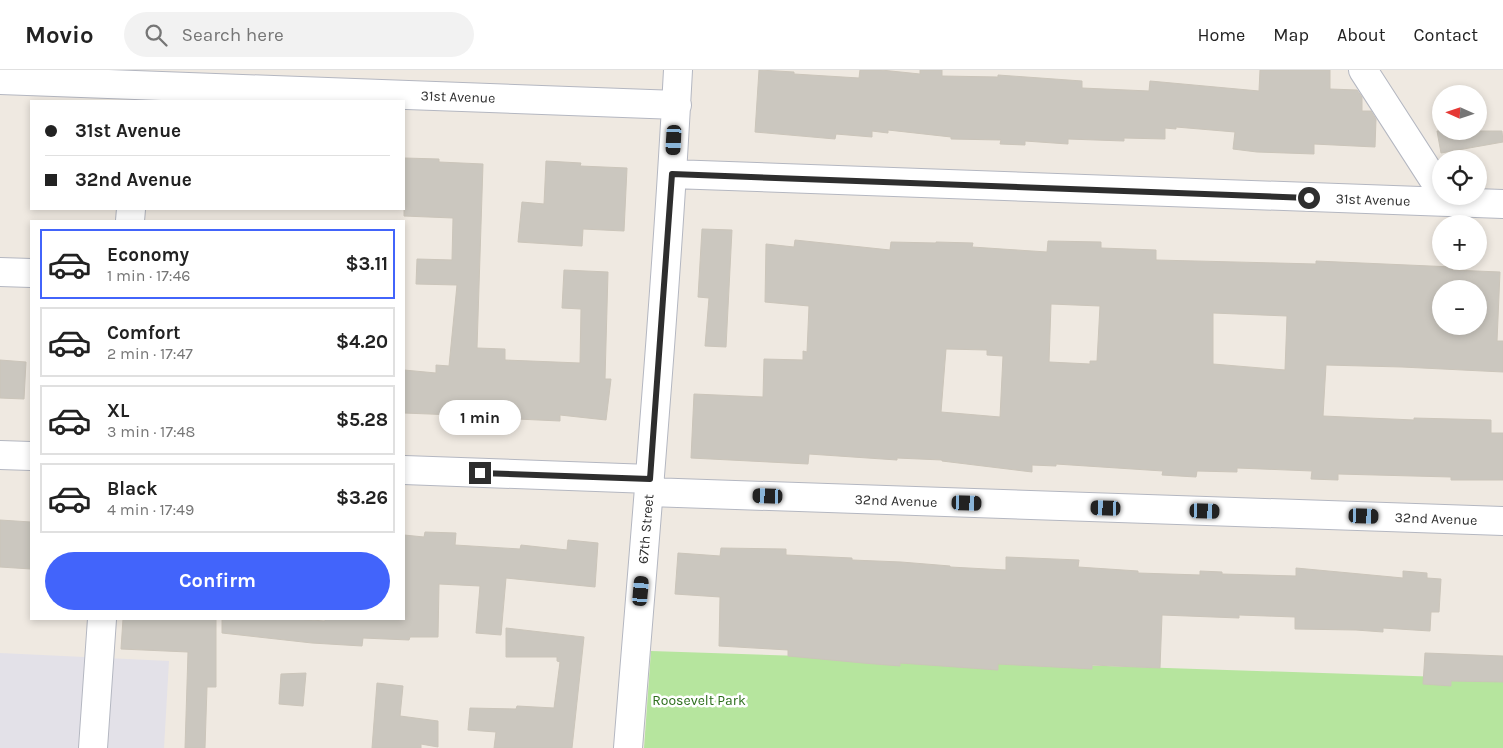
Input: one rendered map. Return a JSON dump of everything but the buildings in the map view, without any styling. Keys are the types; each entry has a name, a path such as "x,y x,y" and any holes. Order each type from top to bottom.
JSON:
{"street":[{"name":"67th Street","path":"628,748 649,486 678,70"},
{"path":"1363,70 1432,177"},
{"name":"31st Avenue","path":"0,80 676,105"},
{"name":"31st Avenue","path":"672,174 1432,197"},
{"name":"31st Avenue","path":"1487,202 1503,204"},
{"path":"0,272 30,274"},
{"path":"0,455 30,456"},
{"name":"32nd Avenue","path":"405,470 649,486 1503,521"},
{"path":"93,748 102,620"}],"shaded area":[{"path":"0,653 169,661 164,748 0,748"}],"green space":[{"name":"Roosevelt Park","path":"651,651 1503,679 1503,748 644,748"}],"route":[{"path":"480,473 650,479 672,174 1309,198"}]}
